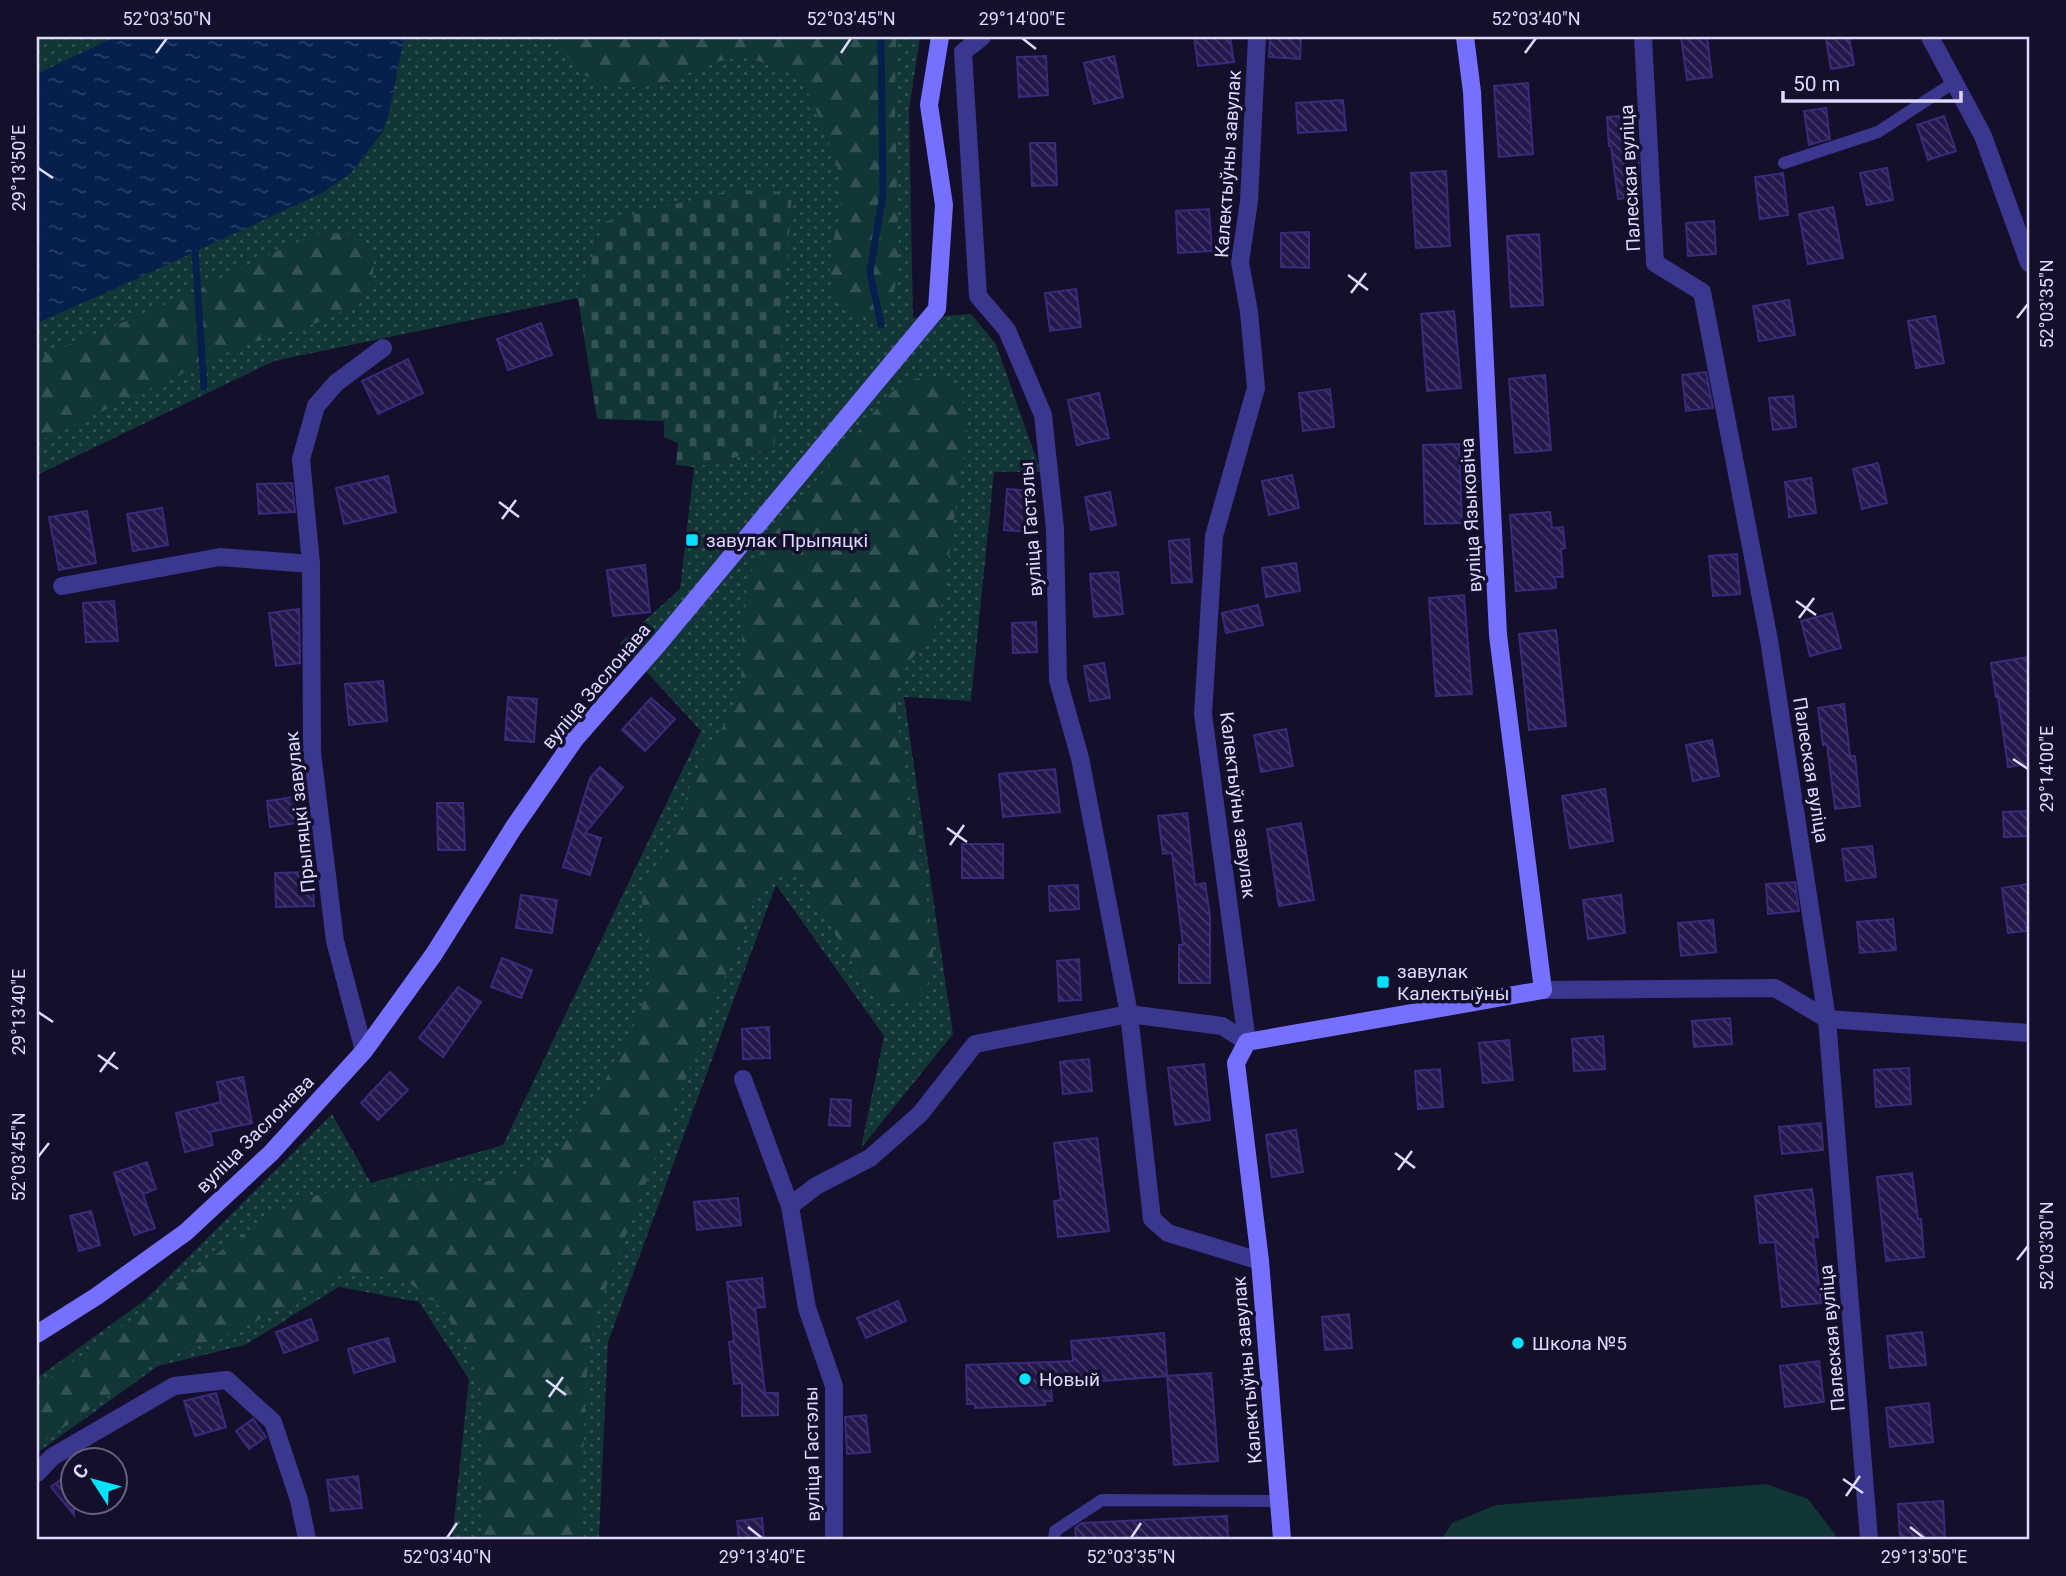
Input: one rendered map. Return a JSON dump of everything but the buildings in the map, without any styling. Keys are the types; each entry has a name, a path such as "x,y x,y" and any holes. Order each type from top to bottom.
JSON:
{"street":[{"name":"вуліца Заслонава","path":"37,1334 97,1296 186,1232 271,1153 364,1051 434,954 514,827 575,738 660,642 937,309 944,205 929,105 940,37"},
{"name":"вуліца Гастэлы","path":"982,37 963,52 978,296 1007,330 1043,415 1055,529 1058,680 1080,758 1129,1014 1152,1219 1168,1233 1260,1261"},
{"name":"Калектыўны завулак","path":"1257,37 1249,201 1240,262 1250,312 1256,388 1214,536 1203,714 1247,1042 1236,1063 1260,1261 1282,1539"},
{"name":"вуліца Языковіча","path":"1465,37 1472,92 1498,635 1543,990"},
{"name":"Палеская вуліца","path":"1643,37 1655,263 1702,292 1769,639 1827,1019 1869,1539"},
{"path":"1930,37 1983,136 2029,263"},
{"name":"Прыпяцкі завулак","path":"364,1051 335,941 312,752 312,564 301,459 316,406 336,383 383,348"},
{"path":"62,586 220,557 312,564"},
{"path":"790,1206 816,1186 870,1158 920,1114 975,1044 1129,1014 1222,1026 1247,1042 1543,990 1775,988 1827,1019 2029,1033"},
{"name":"вуліца Гастэлы","path":"743,1079 790,1206 807,1308 834,1386 834,1539"},
{"path":"37,1473 52,1457 174,1385 227,1380 273,1422 299,1500 307,1539"}],"lane":[{"path":"1784,163 1878,132 1953,83"},
{"path":"1054,1539 1055,1531 1102,1500 1279,1501"}],"green space":[{"path":"37,37 920,37 909,110 913,318 971,314 996,344 1041,472 994,472 971,701 904,697 953,1034 861,1148 884,1036 776,885 608,1342 599,1539 452,1539 469,1379 419,1302 339,1287 245,1345 158,1366 37,1453 37,1378 145,1300 332,1114 371,1183 503,1145 701,731 620,643 680,589 694,467 770,449 604,222 578,298 274,361 37,475"},
{"path":"558,37 896,37 899,266 893,292 885,306 872,313 855,313 842,304 833,287 830,258 840,212 841,182 819,116 807,91 795,78 766,63 738,58 713,63 650,85 613,86 590,79 581,72 570,60"},
{"path":"732,190 792,192 774,448 694,467 676,465 678,443 664,437 664,421 597,419 578,298 604,222"},
{"path":"344,233 365,241 374,259 373,277 362,294 336,315 303,328 243,345 37,442 37,358 179,299 286,247 318,234"},
{"path":"925,376 937,377 954,386 963,401 967,432 940,615 928,639 911,659 901,677 896,695 896,712 932,933 933,959 930,976 923,992 913,1000 897,1004 885,1001 861,977 800,879 789,875 773,876 762,886 750,911 599,1306 590,1343 586,1384 580,1539 480,1539 485,1424 474,1360 442,1309 430,1297 407,1282 374,1275 339,1276 240,1330 175,1352 37,1446 37,1387 273,1214 311,1197 341,1190 471,1184 502,1178 530,1168 555,1150 568,1135 617,1060 651,979 653,959 642,912 643,895 676,827 701,761 730,715 737,698 741,678 742,621 746,592 757,559 779,524 889,394 907,382"},
{"path":"1766,1484 1808,1499 1835,1534 1835,1539 1442,1539 1452,1523 1496,1505"}],"water":[{"path":"115,37 403,37 403,44 383,131 351,173 322,193 37,323 37,74"}],"waterway":[{"path":"881,41 883,194 870,272 881,325"},
{"path":"195,252 204,387"}],"place":[{"name":"завулак Прыпяцкі","path":"692,540"},
{"name":"завулак Калектыўны","path":"1383,982"},
{"name":"Школа №5","path":"1518,1343"},
{"name":"Новый","path":"1025,1379"}]}
